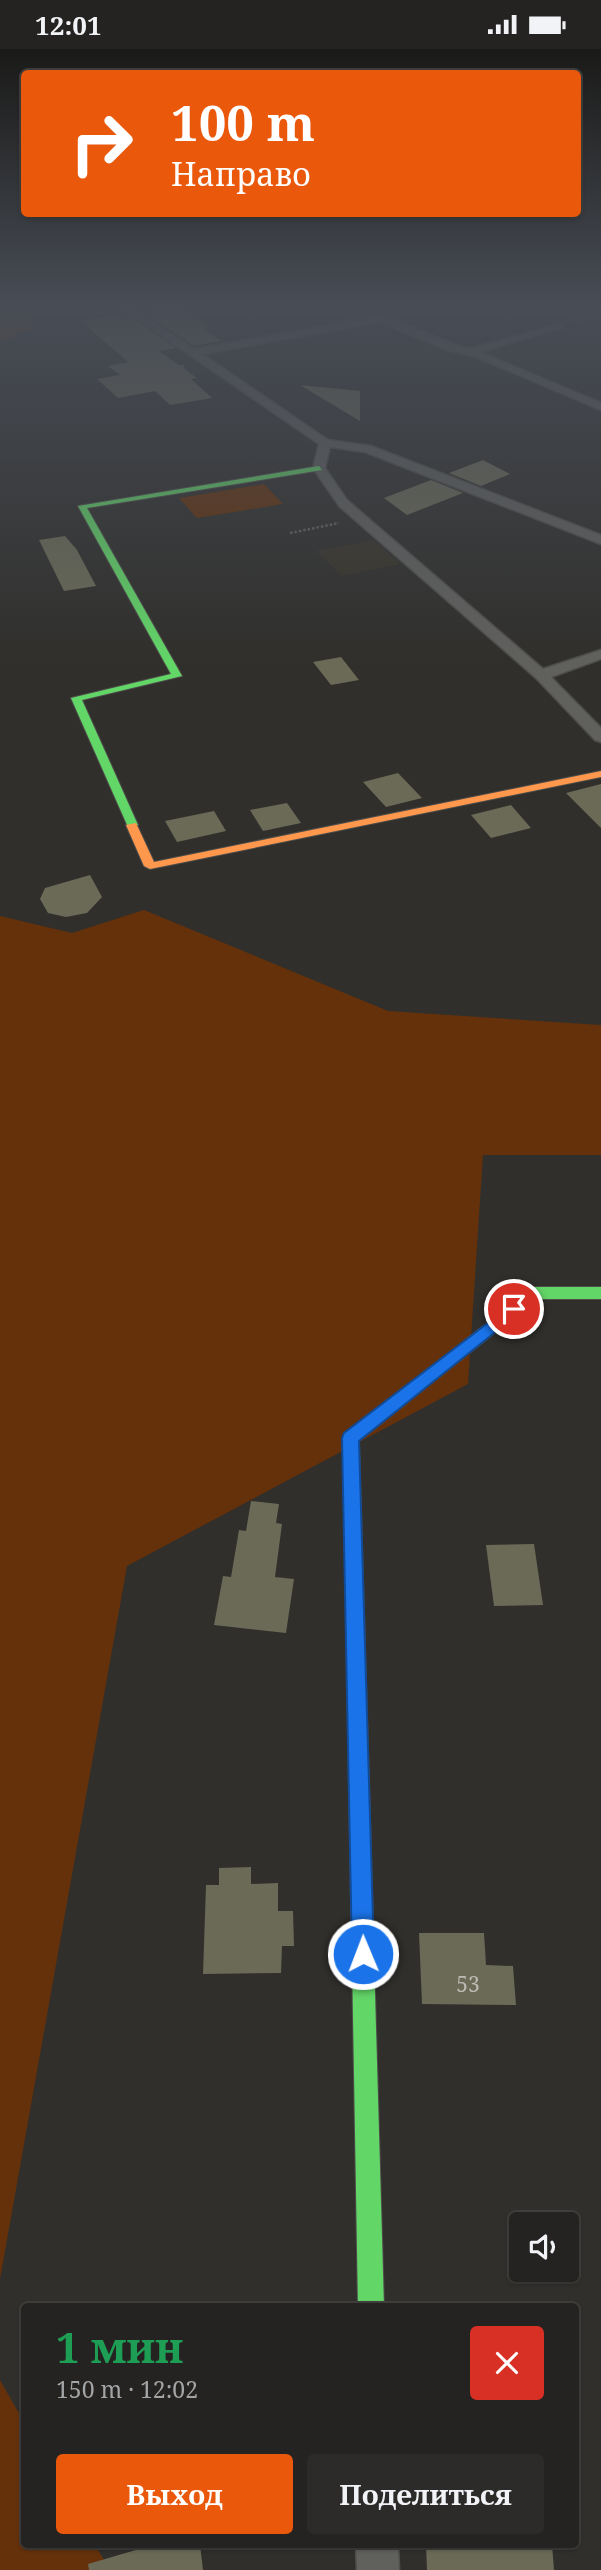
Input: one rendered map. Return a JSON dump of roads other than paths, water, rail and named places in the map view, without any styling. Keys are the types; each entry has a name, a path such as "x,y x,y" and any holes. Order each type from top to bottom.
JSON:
{"street":[{"path":"302,427 326,443 367,449 601,540"},
{"path":"326,443 320,455 319,468 329,486 360,519 427,573 541,675 601,737"},
{"path":"319,468 82,506 177,676 76,698 149,866 601,774"},
{"path":"541,675 601,654"},
{"path":"371,2303 351,1438 534,1293 601,1293"},
{"path":"377,2548 377,2570"}]}
